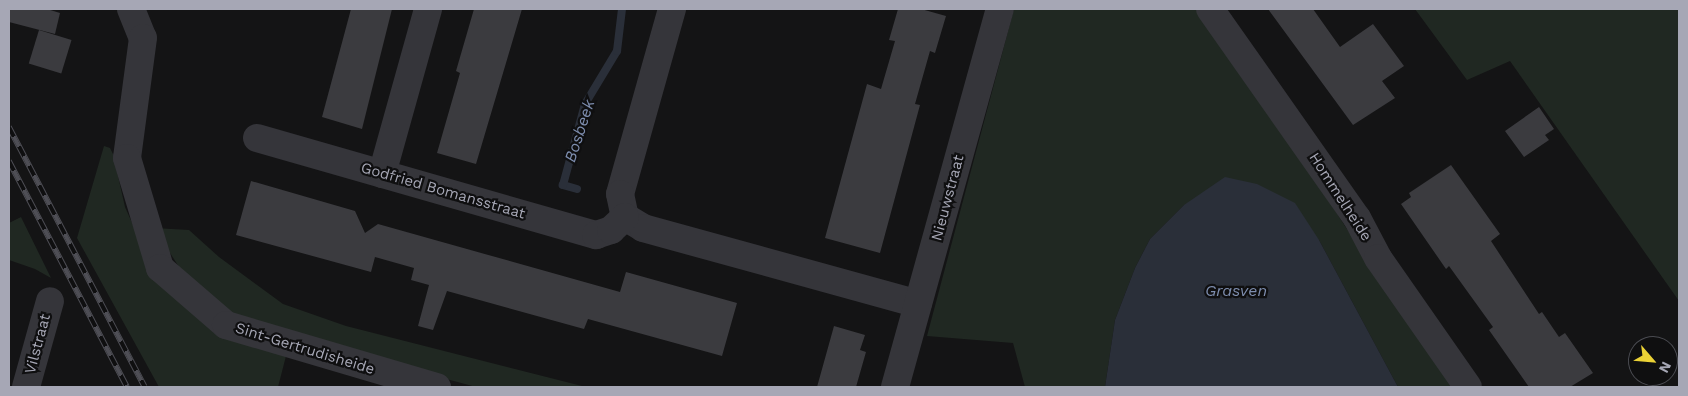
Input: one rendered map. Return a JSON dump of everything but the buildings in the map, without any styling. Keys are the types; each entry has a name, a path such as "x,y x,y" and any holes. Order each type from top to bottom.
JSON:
{"street":[{"name":"Sint-Gertrudisheide","path":"131,9 143,38 127,158 160,268 226,325 438,387"},
{"path":"382,174 428,9"},
{"path":"672,9 620,194 625,217 632,223 644,228 918,304"},
{"name":"Nieuwstraat","path":"895,387 1000,9"},
{"name":"Hommelheide","path":"1210,9 1356,218 1378,258 1468,387"},
{"name":"Godfried Bomansstraat","path":"257,138 596,235 610,230 625,217"},
{"name":"Vilstraat","path":"26,387 50,300"}],"shaded area":[{"path":"1014,9 1196,9 1293,146 1382,283 1455,387 1398,387 1319,240 1184,205 1150,239 1135,268 1115,320 1105,387 1025,387 1013,343 927,336"},
{"path":"1415,9 1679,9 1679,301 1510,61 1467,80"},
{"path":"104,146 110,148 113,154 125,207 147,256 286,356 278,387 159,387 77,238"},
{"path":"21,217 51,278 35,269 9,260 9,223"},
{"path":"154,228 189,230 219,257 283,304 346,326 586,387 476,387 265,330 227,311 181,270"}],"water":[{"name":"Grasven","path":"1225,177 1257,184 1295,203 1319,240 1398,387 1105,387 1115,320 1135,268 1150,239 1184,205"}],"waterway":[{"name":"Bosbeek","path":"577,189 563,185 585,104 617,51 622,9"}],"railway":[{"path":"9,127 145,387"},
{"path":"9,161 127,387"}]}
